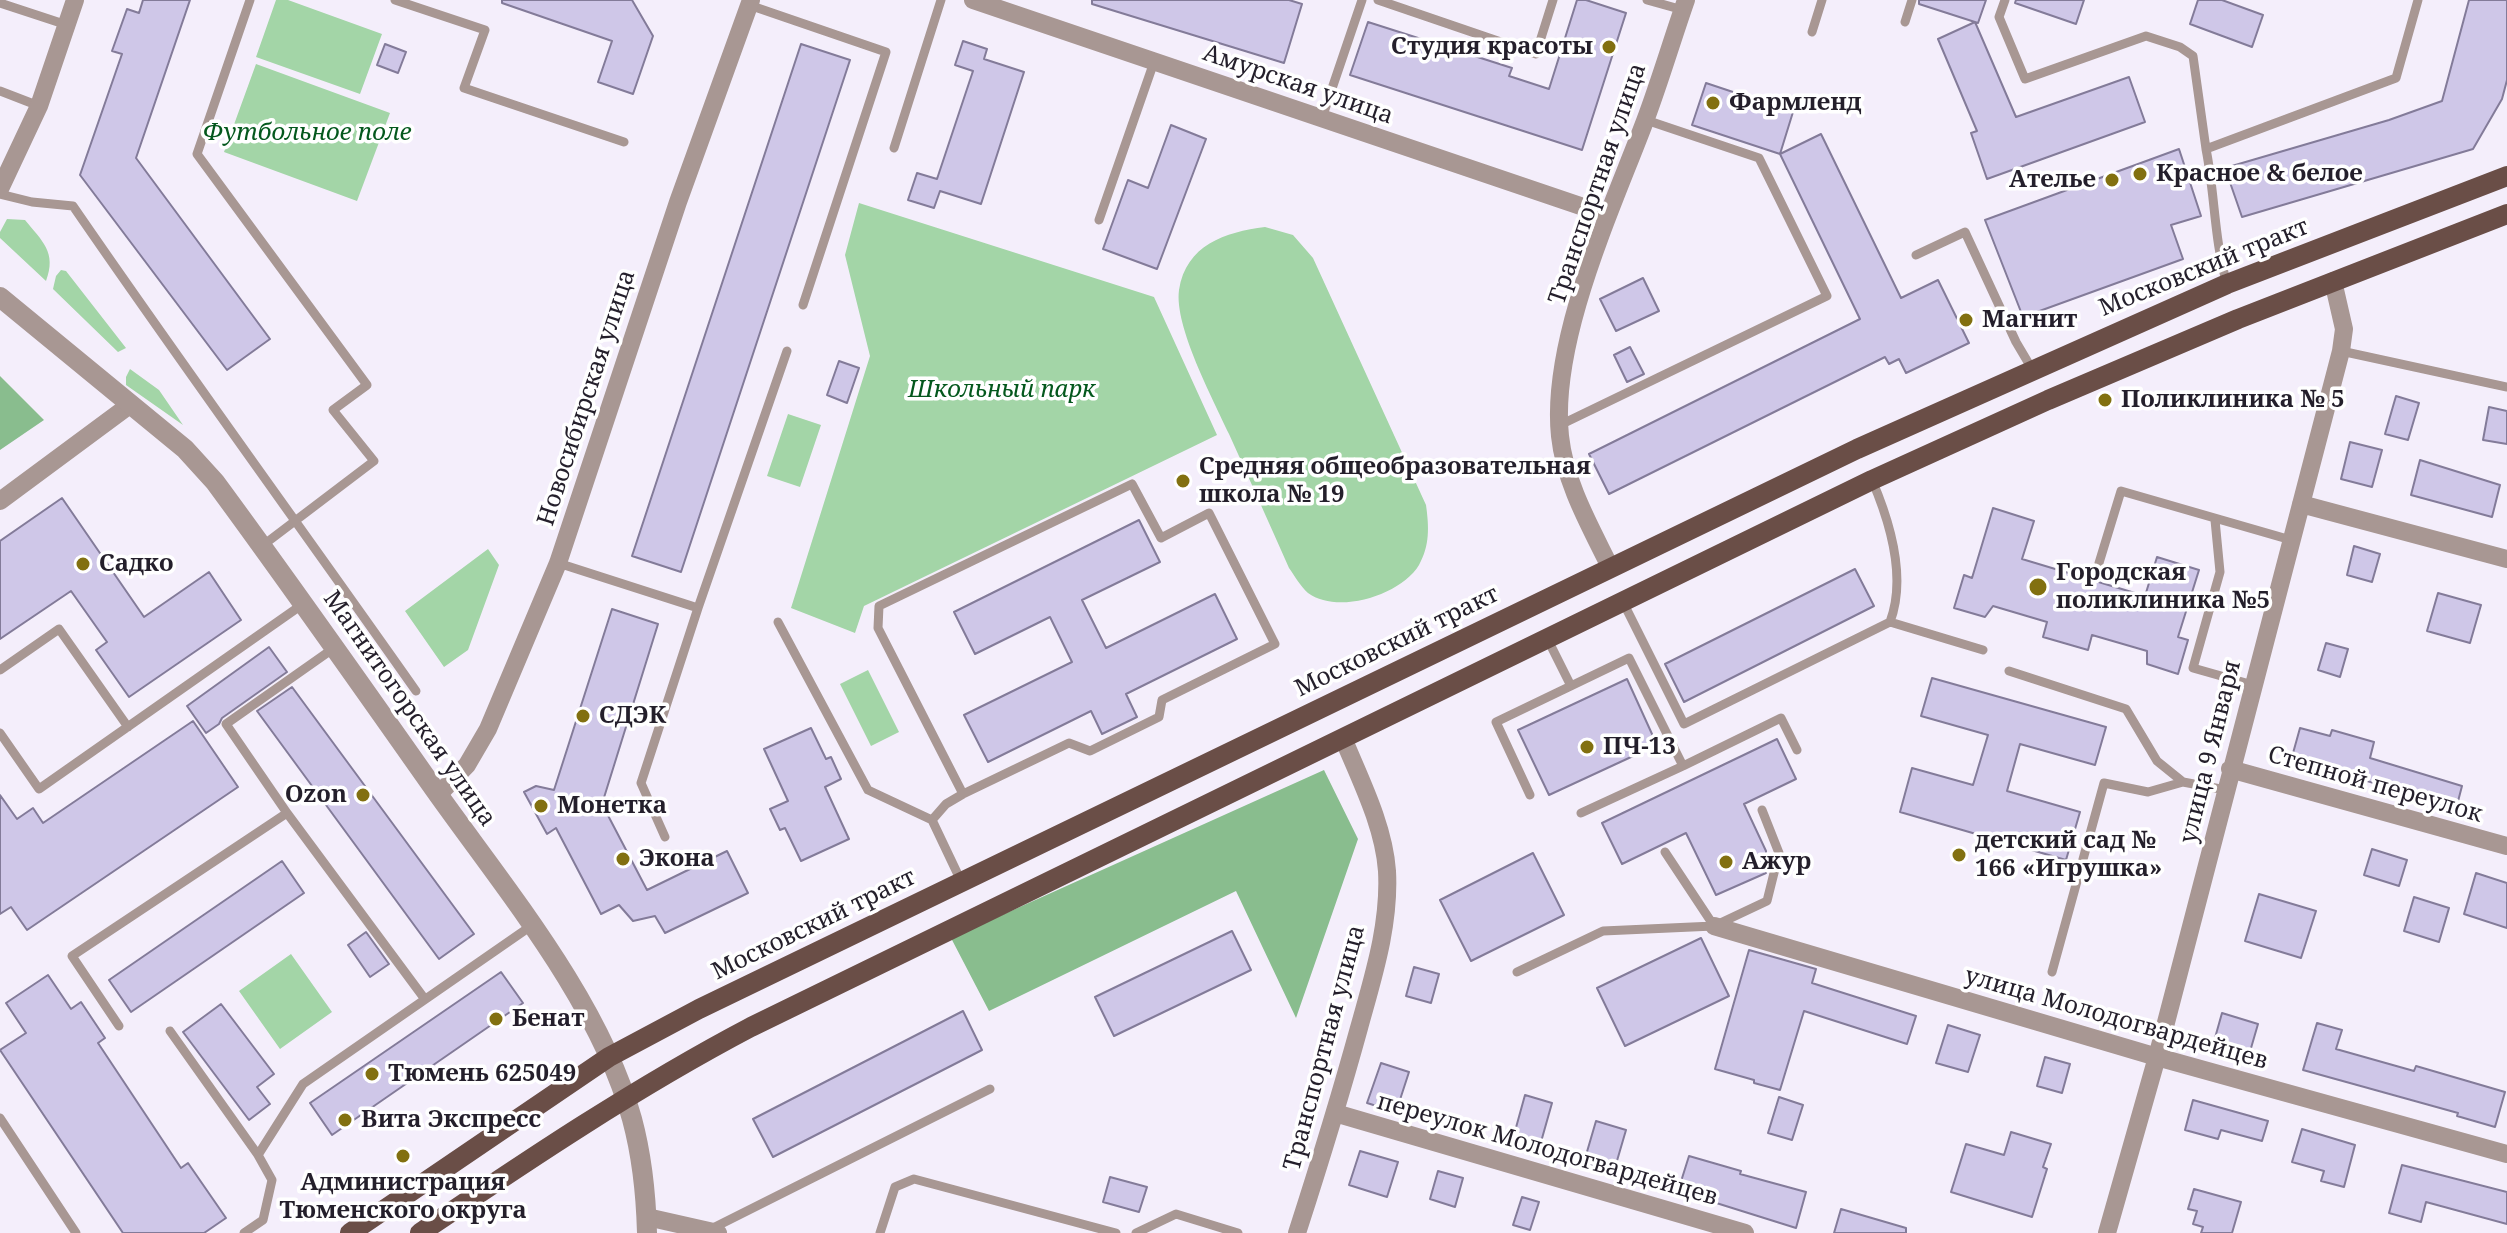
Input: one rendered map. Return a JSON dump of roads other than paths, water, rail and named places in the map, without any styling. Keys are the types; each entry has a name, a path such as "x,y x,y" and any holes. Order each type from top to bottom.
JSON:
{"main road":[{"name":"Московский тракт","path":"350,1233 609,1057 662,1028 1610,567 2032,369 2227,284 2507,176"},
{"path":"420,1233 625,1097 751,1027 1547,638 1872,480 2077,387 2333,281 2507,214"}],"street":[{"path":"0,191 39,106 75,0"},
{"name":"Амурская улица","path":"973,0 1607,215"},
{"name":"Новосибирская улица","path":"438,795 467,765 488,729 558,563 678,202 750,2"},
{"name":"Транспортная улица","path":"1610,567 1569,474 1560,425 1559,398 1569,341 1607,215 1646,120 1684,5"},
{"name":"улица 9 Января","path":"2107,1233 2157,1057 2341,351 2344,329 2333,281"},
{"name":"Магнитогорская улица","path":"0,297 185,449 215,482 531,926 585,1009 625,1097 639,1150 647,1225"},
{"path":"0,501 131,404"},
{"path":"2301,504 2507,559"},
{"name":"Транспортная улица","path":"1297,1233 1376,967 1386,910 1387,869 1379,835 1343,738"},
{"name":"Степной переулок","path":"2230,769 2507,846"},
{"name":"улица Молодогвардейцев","path":"1714,926 2157,1057 2507,1154"},
{"name":"переулок Молодогвардейцев","path":"1335,1113 1745,1233"},
{"path":"647,1225 714,1231"}],"lane":[{"path":"250,0 197,154 367,385 333,410 374,461 262,546"},
{"path":"894,148 941,0"},
{"path":"1322,118 1362,0"},
{"path":"1378,0 1536,54 1553,0"},
{"path":"1647,0 1684,5"},
{"path":"1812,32 1822,0"},
{"path":"1905,22 1912,0"},
{"path":"2005,0 1999,17 2025,79 2146,36 2180,47 2193,56 2213,181 2219,254 2227,284"},
{"path":"2206,149 2396,78 2418,0"},
{"path":"401,1 485,30 464,88 624,142"},
{"path":"750,2 886,52 803,305"},
{"path":"0,3 67,25"},
{"path":"1099,220 1154,62"},
{"path":"0,91 39,106"},
{"path":"1560,425 1827,296 1759,158 1646,120"},
{"path":"0,191 32,202 73,206 166,342 416,691"},
{"path":"1916,255 1965,232 2016,342 2032,369"},
{"path":"665,837 641,783 787,351"},
{"path":"2341,351 2507,387"},
{"path":"1872,480 1887,519 1897,576 1898,594 1890,622"},
{"path":"932,820 946,804 963,794 1069,743 1090,751 1159,717 1162,700 1275,644 1209,513 1161,538 1132,484 879,606 878,628 963,794"},
{"path":"2099,563 2121,491 2291,540"},
{"path":"2215,520 2220,572 2193,668 2253,685"},
{"path":"558,563 698,608"},
{"path":"1623,601 1684,724 1890,622 1983,650"},
{"path":"0,733 39,789 303,604"},
{"path":"778,622 868,790 932,820 961,882"},
{"path":"0,670 59,629 128,727"},
{"path":"1547,638 1571,686"},
{"path":"334,648 226,724 287,813 424,998"},
{"path":"1530,795 1496,722 1629,658 1683,766"},
{"path":"2009,671 2126,709 2157,761 2183,782"},
{"path":"1581,813 1781,718 1797,750"},
{"path":"2052,972 2104,783 2148,792 2183,782 2226,790"},
{"path":"1517,972 1603,931 1714,926 1767,901 1779,853 1762,810"},
{"path":"119,1026 72,956 287,813"},
{"path":"1665,852 1714,926"},
{"path":"258,1155 303,1084 531,926"},
{"path":"170,1031 258,1155 272,1180 263,1220 244,1233"},
{"path":"714,1231 990,1089"},
{"path":"0,1118 76,1233"},
{"path":"880,1233 895,1187 914,1179 1116,1233"},
{"path":"1136,1233 1176,1214 1238,1233"}],"place":[{"name":"Студия красоты","path":"1609,47"},
{"name":"Фармленд","path":"1713,103"},
{"name":"Красное & белое","path":"2140,174"},
{"name":"Ателье","path":"2112,180"},
{"name":"Магнит","path":"1966,320"},
{"name":"Поликлиника № 5","path":"2105,400"},
{"name":"Средняя общеобразовательная школа № 19","path":"1183,481"},
{"name":"Садко","path":"83,564"},
{"name":"Городская поликлиника №5","path":"2038,587"},
{"name":"СДЭК","path":"583,716"},
{"name":"ПЧ-13","path":"1587,747"},
{"name":"Ozon","path":"363,795"},
{"name":"Монетка","path":"541,806"},
{"name":"детский сад № 166 «Игрушка»","path":"1959,855"},
{"name":"Экона","path":"623,859"},
{"name":"Ажур","path":"1726,862"},
{"name":"Бенат","path":"496,1019"},
{"name":"Тюмень 625049","path":"372,1074"},
{"name":"Вита Экспресс","path":"345,1120"},
{"name":"Администрация Тюменского округа","path":"403,1156"}],"park label":[{"name":"Футбольное поле","path":"307,133"},
{"name":"Школьный парк","path":"1002,390"}]}
